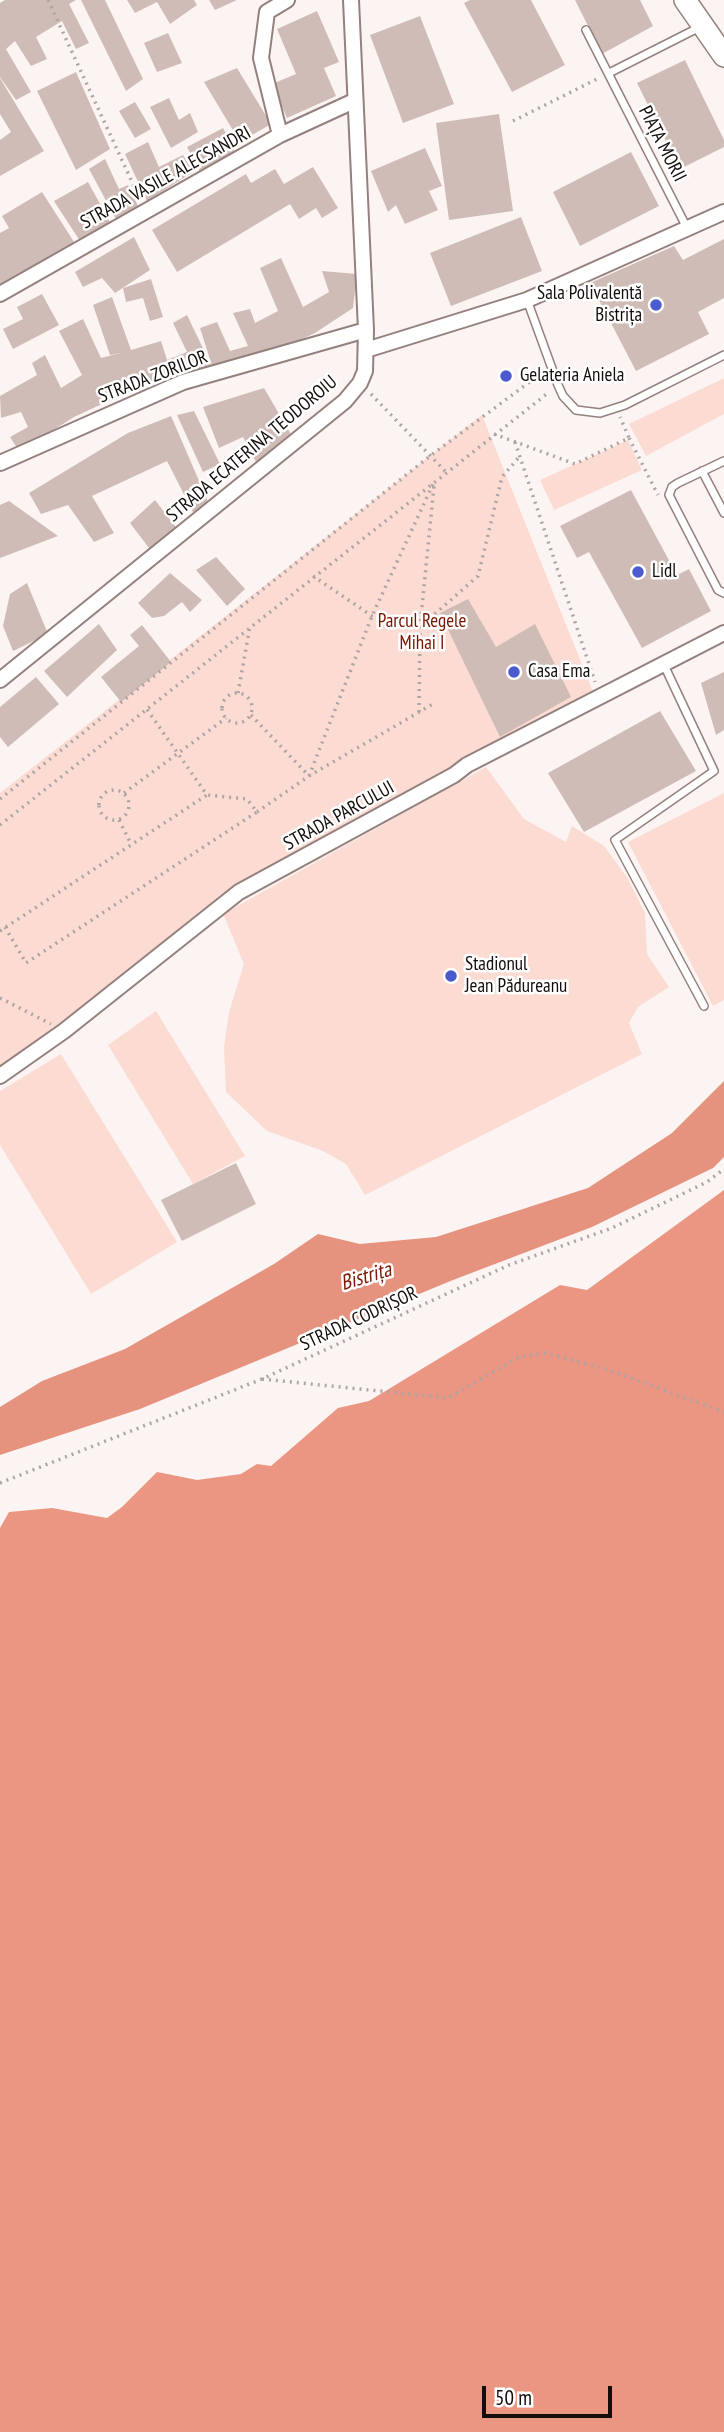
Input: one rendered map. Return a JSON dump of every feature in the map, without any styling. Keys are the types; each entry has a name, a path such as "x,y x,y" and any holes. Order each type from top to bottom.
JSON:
{"street":[{"path":"281,135 261,58 267,12 286,0"},
{"name":"STRADA ECATERINA TEODOROIU","path":"0,680 345,401 360,383 365,370 366,330 351,0"},
{"path":"685,0 724,56"},
{"name":"STRADA VASILE ALECSANDRI","path":"0,294 281,135 355,101"},
{"path":"366,350 527,300 724,212"},
{"name":"STRADA ZORILOR","path":"0,463 183,382 366,330"},
{"name":"STRADA PARCULUI","path":"0,1076 64,1031 239,891 454,775 467,765 724,633"}],"lane":[{"path":"609,74 702,26"},
{"name":"PIAȚA MORII","path":"586,30 687,229"},
{"path":"527,300 558,385 563,396 576,410 600,413 615,408 724,355"},
{"path":"724,461 678,483 672,487 669,495 718,590 724,593"},
{"path":"702,471 724,513"},
{"path":"664,665 714,771 615,840 704,1006"}],"path":[{"path":"47,0 146,212"},
{"path":"513,121 609,74"},
{"path":"0,799 430,456 550,367"},
{"path":"360,383 445,471"},
{"path":"0,825 445,471 558,385"},
{"path":"615,408 660,499 669,495"},
{"path":"494,434 575,464 629,438"},
{"path":"515,442 601,697"},
{"path":"420,627 478,576 502,477 520,456"},
{"path":"419,712 420,627 435,480"},
{"path":"309,776 372,616 435,480"},
{"path":"313,576 372,616 420,627"},
{"path":"239,693 250,626"},
{"path":"239,693 251,700 251,715 309,776"},
{"path":"239,693 225,699 222,709 226,718 239,723 251,715"},
{"path":"5,928 26,963 309,776 433,704"},
{"path":"146,709 207,795"},
{"path":"124,793 226,718"},
{"path":"109,791 124,793 130,806 127,815 119,820 108,820 100,813 99,802 109,791"},
{"path":"0,930 207,795 247,799 257,812"},
{"path":"119,820 131,844"},
{"path":"0,998 64,1031"},
{"name":"STRADA CODRIȘOR","path":"0,1483 262,1379 509,1265 612,1228 707,1182 724,1169"},
{"path":"262,1379 447,1398 519,1357 545,1353 606,1369 724,1412"}],"green space":[{"path":"724,378 724,414 646,456 629,424"},
{"name":"Parcul Regele Mihai I","path":"482,415 593,692 239,892 0,1071 0,793"},
{"path":"628,440 642,470 554,510 540,480"},
{"name":"Stadionul Jean Pădureanu","path":"486,767 524,819 566,842 572,826 604,846 627,877 645,913 647,954 669,987 638,1007 629,1023 642,1054 365,1195 346,1164 323,1151 267,1131 226,1092 224,1047 229,1012 244,964 223,914"},
{"path":"724,793 724,1000 713,1006 628,842"},
{"path":"156,1011 245,1156 193,1184 108,1045"},
{"path":"61,1054 177,1242 91,1294 0,1145 0,1091"}],"shaded area":[{"path":"724,1190 724,2432 0,2432 0,1528 9,1512 52,1508 107,1518 157,1472 197,1480 241,1474 257,1464 271,1466 338,1408 369,1401 560,1285 587,1290"}],"water":[{"name":"Bistrița","path":"724,1081 724,1157 713,1168 592,1227 453,1280 140,1409 0,1455 0,1407 42,1381 125,1349 274,1264 318,1234 360,1244 436,1237 588,1188 672,1133"}],"building":[{"path":"5,0 76,0 69,4 89,43 76,49 62,21 36,37 47,59 31,66 15,41 6,49 31,92 16,100 0,77 0,3"},
{"path":"81,0 105,0 143,79 126,91"},
{"path":"127,0 194,0 197,5 170,24 157,2 135,13"},
{"path":"209,0 237,0 215,10"},
{"path":"470,0 531,0 565,65 512,92 464,3"},
{"path":"575,0 640,0 653,26 602,54"},
{"path":"317,11 339,62 324,68 336,96 287,118 272,84 296,74 277,29"},
{"path":"420,16 454,104 403,123 370,35"},
{"path":"168,33 182,63 157,72 144,43"},
{"path":"685,60 724,140 724,147 680,169 637,83"},
{"path":"237,68 271,124 240,142 204,82"},
{"path":"76,72 110,149 76,170 37,91"},
{"path":"0,78 44,151 0,176 0,140 11,132 0,114"},
{"path":"169,98 179,120 190,113 198,132 171,148 150,107"},
{"path":"135,102 151,129 135,138 119,111"},
{"path":"499,114 513,211 449,220 436,123"},
{"path":"223,128 235,152 200,172 187,147"},
{"path":"148,142 159,167 183,155 193,172 147,201 125,154"},
{"path":"425,148 442,186 429,191 438,210 405,224 396,205 388,212 371,171"},
{"path":"631,152 659,206 580,246 553,192"},
{"path":"105,159 119,189 128,185 138,206 117,221 89,169"},
{"path":"313,167 338,208 322,218 316,208 299,219 290,204 177,272 152,230 246,174 251,183 275,169 284,184"},
{"path":"88,182 110,222 80,241 54,201"},
{"path":"42,192 76,245 0,289 0,233 9,228 2,216"},
{"path":"521,217 542,271 451,306 430,253"},
{"path":"134,237 150,270 115,293 102,278 83,287 75,272"},
{"name":"Sala Polivalentă Bistrița","path":"724,239 724,298 698,312 709,334 636,371 590,283 674,246 683,260"},
{"path":"281,258 303,307 329,292 322,271 357,274 353,308 315,333 266,356 213,369 200,328 217,322 230,351 248,346 233,313 250,309 255,323 278,311 260,268"},
{"path":"151,279 163,317 150,321 143,298 126,302 123,288"},
{"path":"42,294 59,325 13,349 3,329 23,319 17,307"},
{"path":"112,297 131,350 161,341 167,360 187,352 173,323 187,315 213,369 171,376 143,385 74,417 17,448 10,437 28,427 21,412 1,418 0,396 37,375 32,363 45,355 61,388 82,375 59,331 83,319 101,358 120,353 110,355 93,305"},
{"path":"264,388 292,436 258,466 243,437 219,448 203,407"},
{"path":"194,411 220,464 203,472 177,415"},
{"path":"171,416 210,506 196,518 167,461 92,496 114,533 94,542 68,505 41,514 29,493 128,433"},
{"name":"Lidl","path":"631,490 677,575 689,569 711,611 642,648 589,552 577,558 560,526"},
{"path":"155,500 179,531 152,552 130,523"},
{"path":"9,501 58,536 0,558 0,505"},
{"path":"216,557 245,589 227,606 196,570"},
{"path":"170,573 202,600 190,612 182,602 164,616 152,618 138,603"},
{"path":"27,583 48,634 13,651 3,626 10,594"},
{"name":"Casa Ema","path":"468,599 496,647 535,624 571,697 500,737 440,613"},
{"path":"99,624 117,650 67,697 44,671"},
{"path":"142,625 171,662 121,702 101,677 139,646 130,635"},
{"path":"724,672 724,730 716,735 701,683"},
{"path":"36,677 59,704 8,747 0,737 0,707"},
{"path":"660,711 696,771 584,832 548,773"},
{"path":"236,1163 256,1204 182,1241 161,1200"}],"place":[{"name":"Sala Polivalentă Bistrița","path":"656,305"},
{"name":"Gelateria Aniela","path":"506,376"},
{"name":"Lidl","path":"638,572"},
{"name":"Casa Ema","path":"514,672"},
{"name":"Stadionul Jean Pădureanu","path":"451,976"}]}
